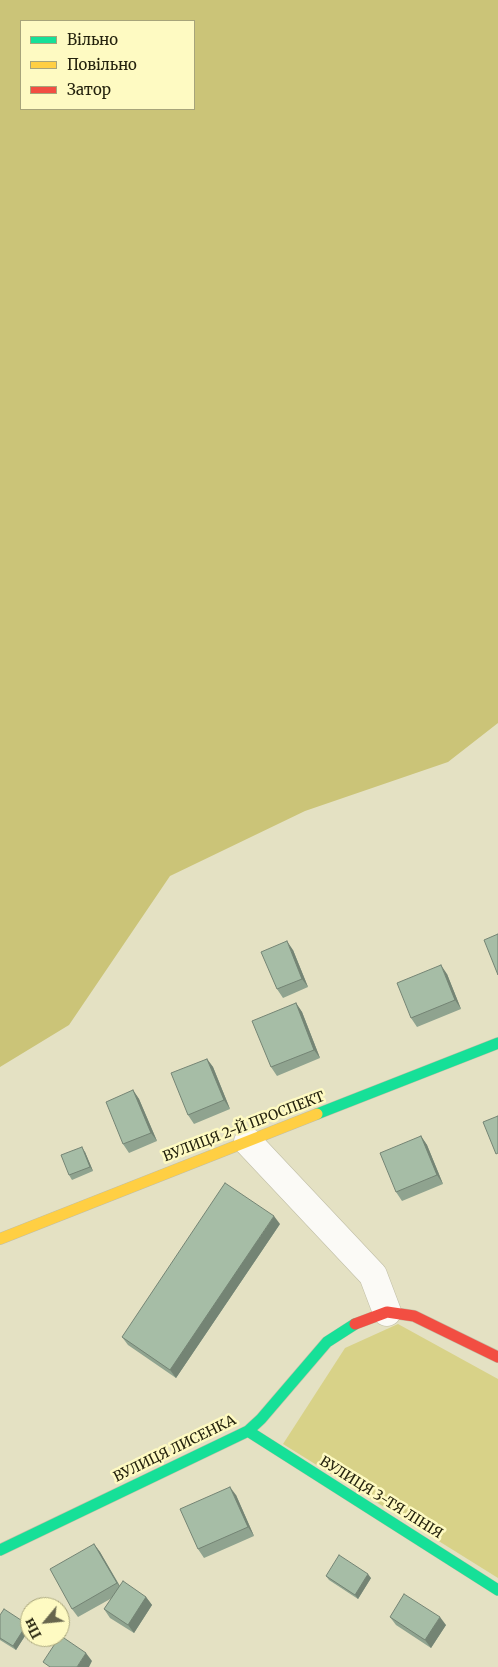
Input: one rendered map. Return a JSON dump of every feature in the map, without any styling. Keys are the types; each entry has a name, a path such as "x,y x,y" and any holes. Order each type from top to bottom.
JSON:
{"street":[{"name":"ВУЛИЦЯ 2-Й ПРОСПЕКТ","path":"0,1239 498,1044"},
{"path":"248,1142 373,1275 387,1312"},
{"name":"ВУЛИЦЯ ЛИСЕНКА","path":"0,1550 248,1432 327,1342 355,1324 387,1312 414,1316 498,1357"},
{"name":"ВУЛИЦЯ 3-ТЯ ЛІНІЯ","path":"248,1432 498,1590"}],"shaded area":[{"path":"0,0 498,0 498,723 448,762 305,811 170,876 69,1025 0,1067"},
{"path":"398,1324 498,1379 498,1578 283,1444 345,1348"}],"building":[{"path":"498,934 498,975 484,940"},
{"path":"287,941 302,979 277,989 261,952"},
{"path":"441,965 455,1000 411,1018 397,983"},
{"path":"296,1003 314,1050 271,1067 252,1021"},
{"path":"207,1059 224,1100 188,1115 171,1073"},
{"path":"133,1090 151,1133 123,1144 106,1102"},
{"path":"498,1116 498,1153 496,1154 483,1122"},
{"path":"421,1136 437,1175 396,1192 380,1153"},
{"path":"82,1147 90,1167 69,1175 61,1155"},
{"path":"225,1183 274,1216 170,1370 122,1337"},
{"path":"230,1487 248,1527 198,1549 180,1509"},
{"path":"94,1544 117,1583 72,1609 70,1597 65,1597 50,1569"},
{"path":"339,1555 368,1574 355,1595 326,1576"},
{"path":"123,1581 146,1597 128,1625 104,1609"},
{"path":"404,1594 440,1617 425,1640 390,1617"},
{"path":"4,1609 20,1619 20,1635 13,1646 0,1638 0,1615"},
{"path":"70,1642 86,1653 77,1667 50,1667 43,1662 53,1647 70,1647"}],"traffic: fast":[{"path":"317,1114 498,1043"},
{"path":"0,1550 248,1431 261,1419 327,1342 355,1324"},
{"path":"248,1431 498,1590"}],"traffic: slow":[{"path":"0,1239 317,1114"}],"traffic: jam":[{"path":"355,1324 387,1312 414,1316 498,1357"}]}
